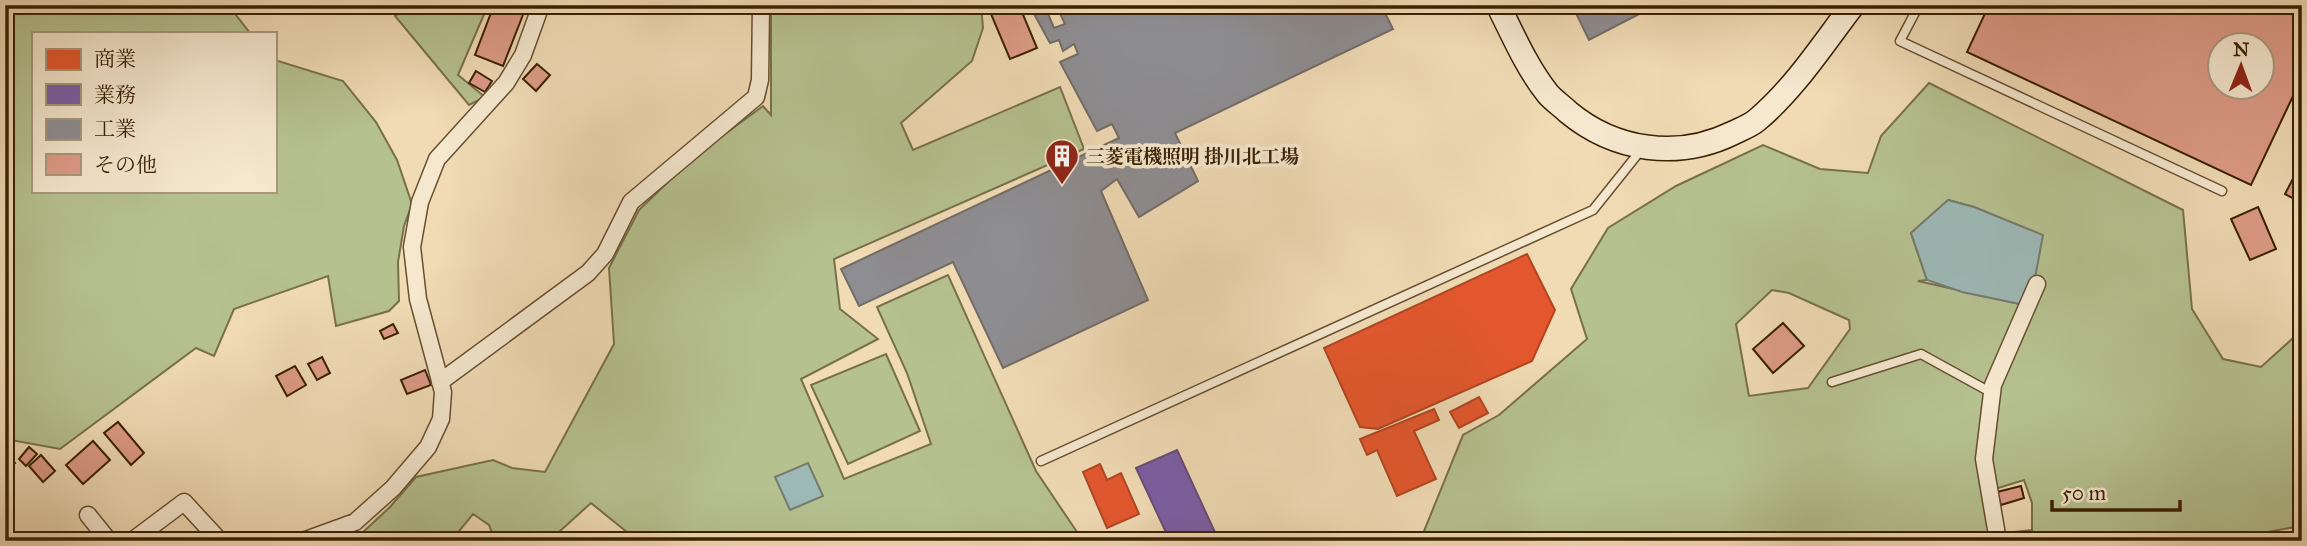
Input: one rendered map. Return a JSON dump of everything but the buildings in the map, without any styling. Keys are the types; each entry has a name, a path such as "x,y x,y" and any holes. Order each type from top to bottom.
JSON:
{"street":[{"path":"303,541 355,522 393,488 428,447 441,419 443,392 418,299 412,247 420,202 437,159 506,83 523,55 541,5"},
{"path":"440,382 588,273 605,254 631,202 756,97 760,80 761,5"},
{"path":"1498,5 1522,54 1549,95 1586,127 1642,148 1675,149 1713,142 1754,122 1784,95 1853,5"},
{"path":"1998,541 1984,459 1993,385 2036,284"},
{"path":"132,541 184,502 220,541"},
{"path":"88,516 109,541"}],"lane":[{"path":"1919,5 1900,41 2222,191"},
{"path":"1041,461 1593,210 1642,148"},
{"path":"1832,382 1921,354 1992,393"}],"green space":[{"path":"5,5 228,5 249,32 32,32 32,192 276,192 276,60 343,81 376,122 397,160 412,204 404,226 398,262 399,301 389,311 336,326 328,276 234,309 214,356 196,348 60,449 5,439"},
{"path":"412,5 488,5 458,75 485,97 469,105 395,16"},
{"path":"774,5 981,5 983,28 972,61 901,123 913,150 1060,87 1084,149 834,259 840,309 878,339 801,379 844,479 931,444 907,373 877,307 948,275 1036,471 1083,541 638,541 591,503 549,541 495,541 489,525 473,514 451,541 349,541 361,534 390,507 416,477 493,460 512,468 545,472 614,344 609,268 639,210 694,157 763,106 771,115 771,8"},
{"path":"1929,83 2183,210 2192,309 2223,359 2261,367 2302,330 2302,517 2295,527 2218,541 2007,541 2006,533 2032,530 2032,503 2024,480 1995,489 1998,541 1420,541 1463,435 1499,415 1587,339 1571,289 1608,228 1676,186 1763,145 1820,169 1868,173 1881,136","holes":["1948,200 1974,207 2042,236 2020,304 1918,281 1927,280 1911,233","1772,290 1789,293 1849,320 1850,329 1808,388 1749,396 1736,324"]},
{"path":"886,354 920,431 848,464 811,385"},
{"path":"2302,531 2302,541 2238,541"}],"water":[{"path":"1948,200 1974,207 2043,235 2036,273 2020,304 1962,292 1927,280 1911,233"},
{"path":"808,463 823,496 790,510 775,477"}],"place":[{"name":"三菱電機照明 掛川北工場","path":"1062,186"}]}
